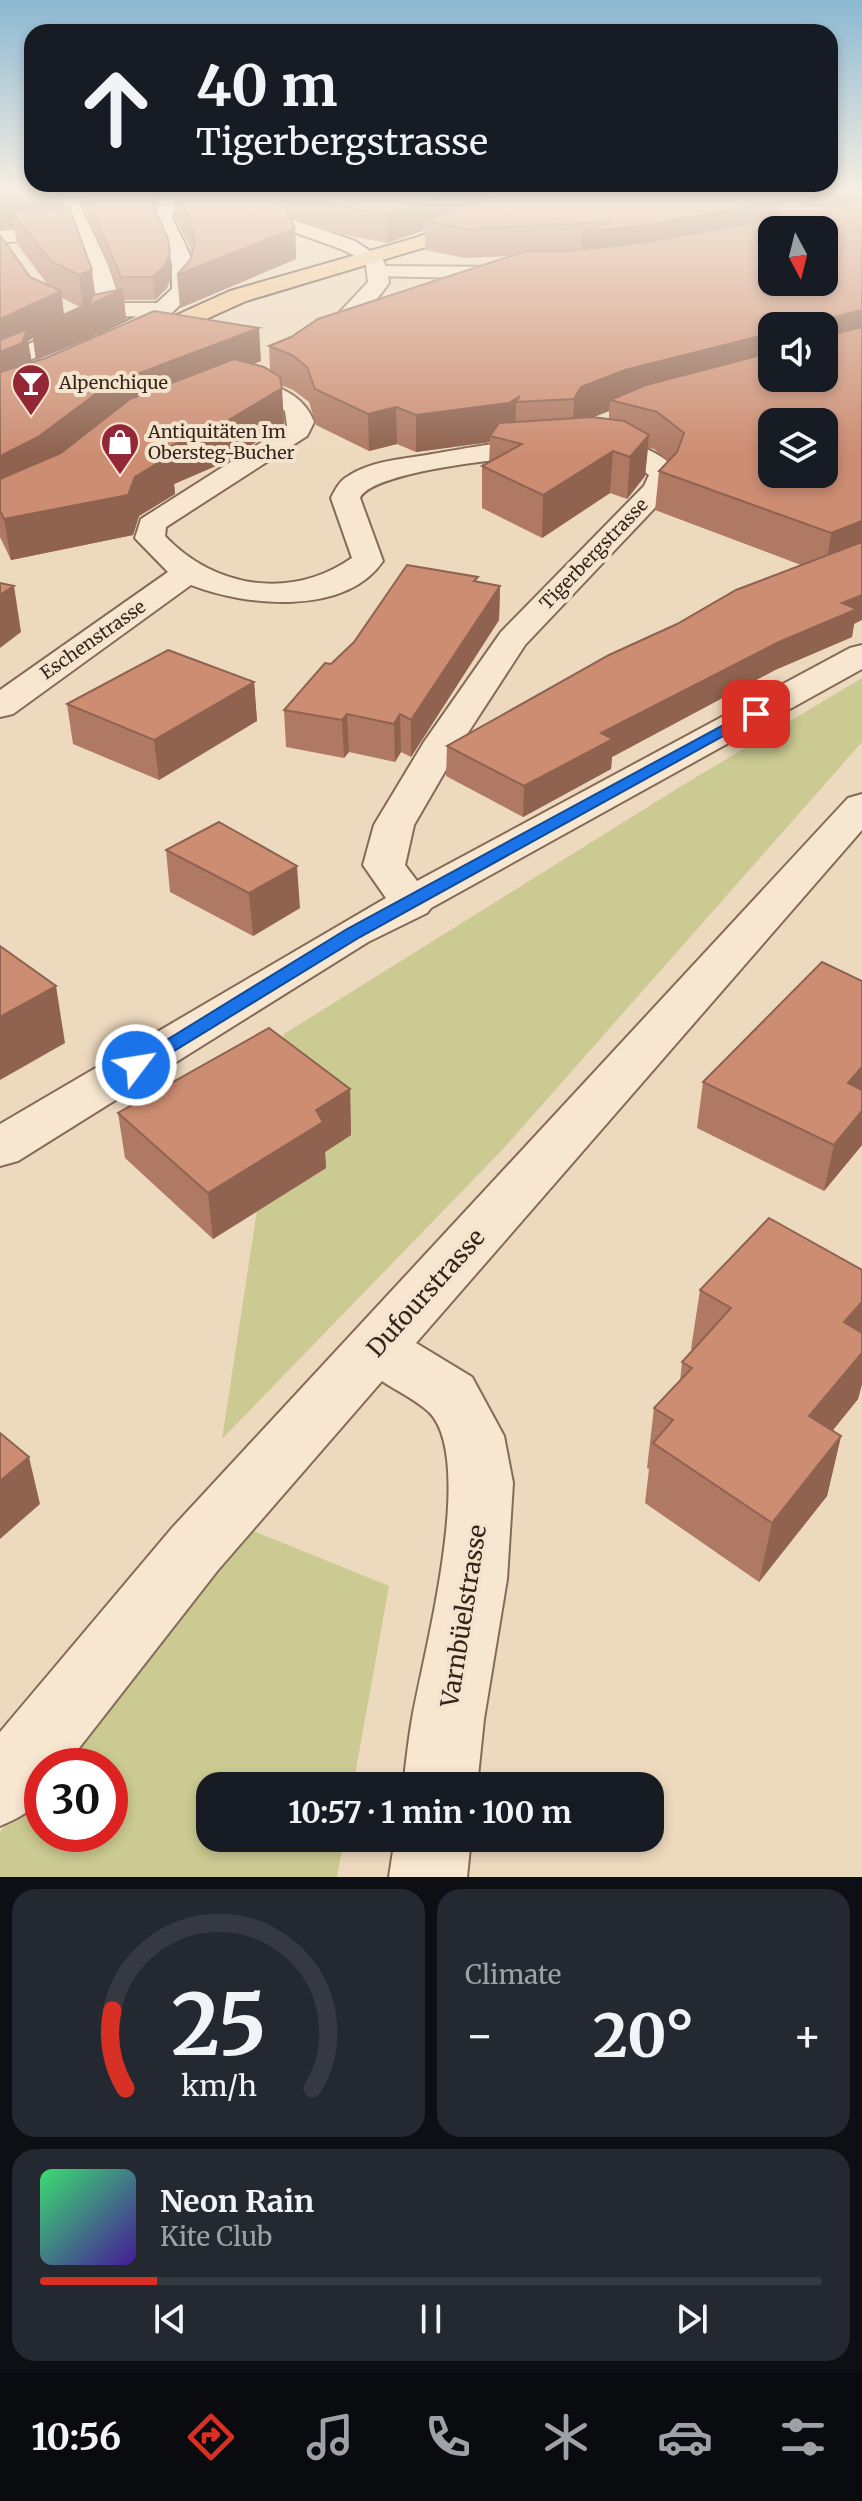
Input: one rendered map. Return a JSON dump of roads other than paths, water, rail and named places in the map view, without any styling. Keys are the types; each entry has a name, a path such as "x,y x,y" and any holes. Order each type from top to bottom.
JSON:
{"main road":[{"path":"99,360 214,305 317,279"}],"street":[{"path":"102,279 112,309"},
{"path":"40,375 41,370 163,310 182,290 184,279"},
{"path":"295,356 345,320 379,283 378,279"},
{"path":"57,308 82,320 112,309 163,310"},
{"path":"0,367 84,326 82,320"},
{"name":"Tigerbergstrasse","path":"269,371 228,388 285,399 296,407 301,422 290,438 151,525 150,538 160,552 186,574 212,585 267,593 322,586 358,570 368,561 368,551 345,504 345,492 353,482 383,471 595,433 642,454 664,473 657,489 513,639 436,753 394,825 384,865 412,904"},
{"name":"Eschenstrasse","path":"0,706 186,574"},
{"path":"0,1148 353,933 412,904 862,655"},
{"name":"Dufourstrasse","path":"0,1789 195,1549 862,806"},
{"name":"Varnbüelstrasse","path":"377,1348 451,1395 473,1436 481,1483 474,1579 448,1719 442,1772"},
{"path":"428,1877 431,1852"}],"place":[{"name":"Alpenchique","path":"31,417"},
{"name":"Antiquitäten Im Obersteg-Bucher","path":"120,476"}]}
